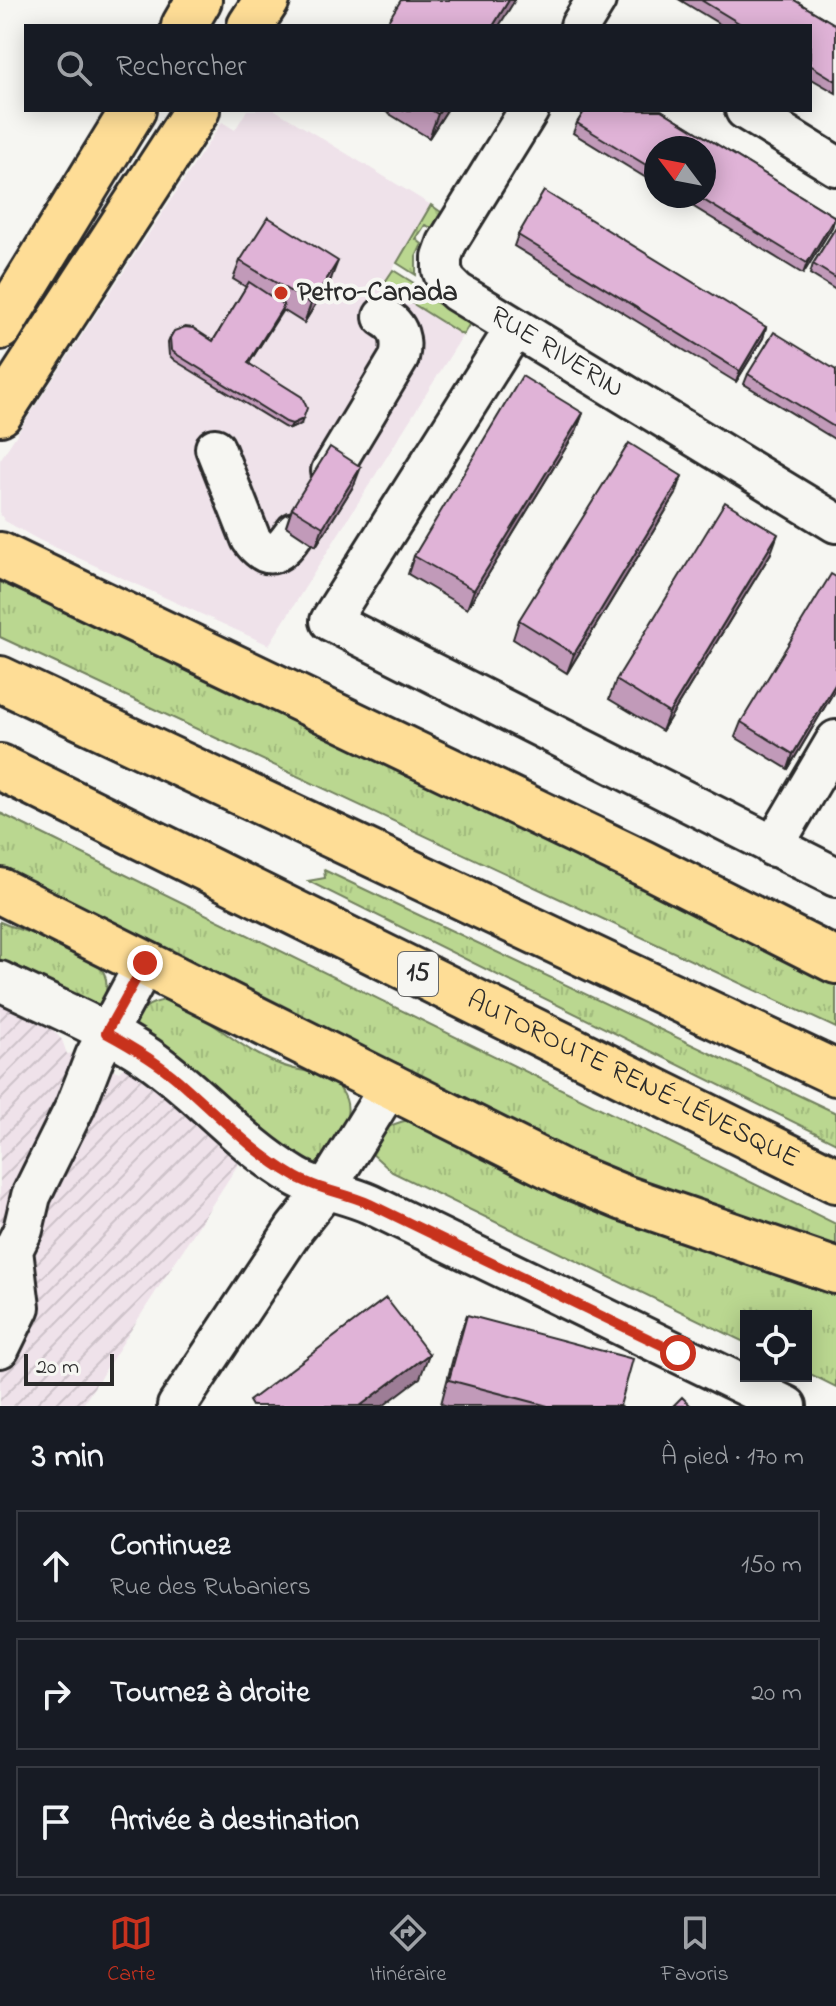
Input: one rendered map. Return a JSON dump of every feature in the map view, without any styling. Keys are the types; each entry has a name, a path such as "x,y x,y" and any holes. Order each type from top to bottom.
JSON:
{"main road":[{"path":"185,24 199,0"},
{"path":"251,24 267,0"},
{"path":"0,327 132,112"},
{"path":"0,413 196,112"},
{"path":"0,555 643,863 836,961"},
{"path":"0,679 836,1073"},
{"name":"AUTOROUTE RENÉ-LÉVESQUE","path":"0,767 836,1180"},
{"path":"0,891 568,1175 669,1214 836,1271"}],"street":[{"name":"RUE RIVERIN","path":"528,112 447,243 441,264 443,275 451,287 836,523"},
{"path":"748,112 836,166"},
{"path":"331,471 399,358 401,339 397,328 383,317"},
{"path":"515,328 330,621 836,877"},
{"path":"215,448 251,539 259,550 274,554 286,545 295,532"},
{"path":"773,847 836,740"},
{"path":"0,1348 10,1302 13,1250 23,1230 31,1196 75,1107 106,1033 145,963"},
{"path":"0,981 139,1051 177,1079 247,1143 295,1176 370,1204 787,1406"},
{"path":"177,1406 295,1228 326,1189 390,1086"}],"shaded area":[{"path":"246,112 278,112 431,205 383,285 463,335 269,645 39,540 5,521 0,514 0,460 222,122 235,130"},
{"path":"0,1003 52,1029 62,1040 67,1054 76,1053 119,1072 125,1066 135,1069 173,1097 216,1144 239,1163 82,1406 0,1406"}],"green space":[{"path":"431,205 441,212 432,228 425,225 416,239 422,244 416,257 416,275 397,263"},
{"path":"393,270 420,287 432,300 470,323 463,335 383,285"},
{"path":"0,578 836,978 836,1028 0,637"},
{"path":"0,813 836,1224 836,1249 583,1161 0,872"},
{"path":"324,870 836,1113 836,1143 308,881 325,878"},
{"path":"0,922 66,946 98,964 106,984 102,1005 94,1007 77,994 59,997 0,966"},
{"path":"171,999 264,1058 293,1069 321,1073 335,1082 348,1110 343,1129 319,1165 312,1168 131,1031 145,1008"},
{"path":"409,1120 836,1290 836,1387 812,1375 812,1310 740,1310 740,1340 392,1172 370,1152 376,1139 395,1124"}],"building":[{"path":"401,0 509,0 494,24 386,24"},
{"path":"701,0 794,0 836,25 836,81 812,66 812,24 741,24"},
{"path":"584,112 664,112 703,136 644,136 644,164 577,123"},
{"path":"716,144 835,217 807,263 716,208"},
{"path":"544,191 766,327 740,371 518,235"},
{"path":"268,217 338,261 311,304 240,261"},
{"path":"836,227 836,278 813,264"},
{"path":"249,282 284,305 248,363 302,397 307,408 303,419 292,424 171,350 170,338 174,331 185,327 193,328 213,341"},
{"path":"774,332 836,370 836,428 748,374"},
{"path":"522,376 583,413 474,590 414,556"},
{"path":"629,443 682,476 574,654 519,620"},
{"path":"330,447 361,467 323,527 292,508"},
{"path":"725,502 778,534 669,713 616,680"},
{"path":"831,574 836,577 836,683 793,754 741,722"},
{"path":"386,1298 429,1354 360,1406 252,1406 249,1401"},
{"path":"467,1315 633,1359 620,1406 548,1406 449,1380"},
{"path":"682,1397 691,1406 673,1406"}],"place":[{"name":"Petro-Canada","path":"281,293"}],"route":[{"path":"145,963 106,1033 139,1051 177,1079 247,1143 308,1183 370,1204 678,1353"}]}
